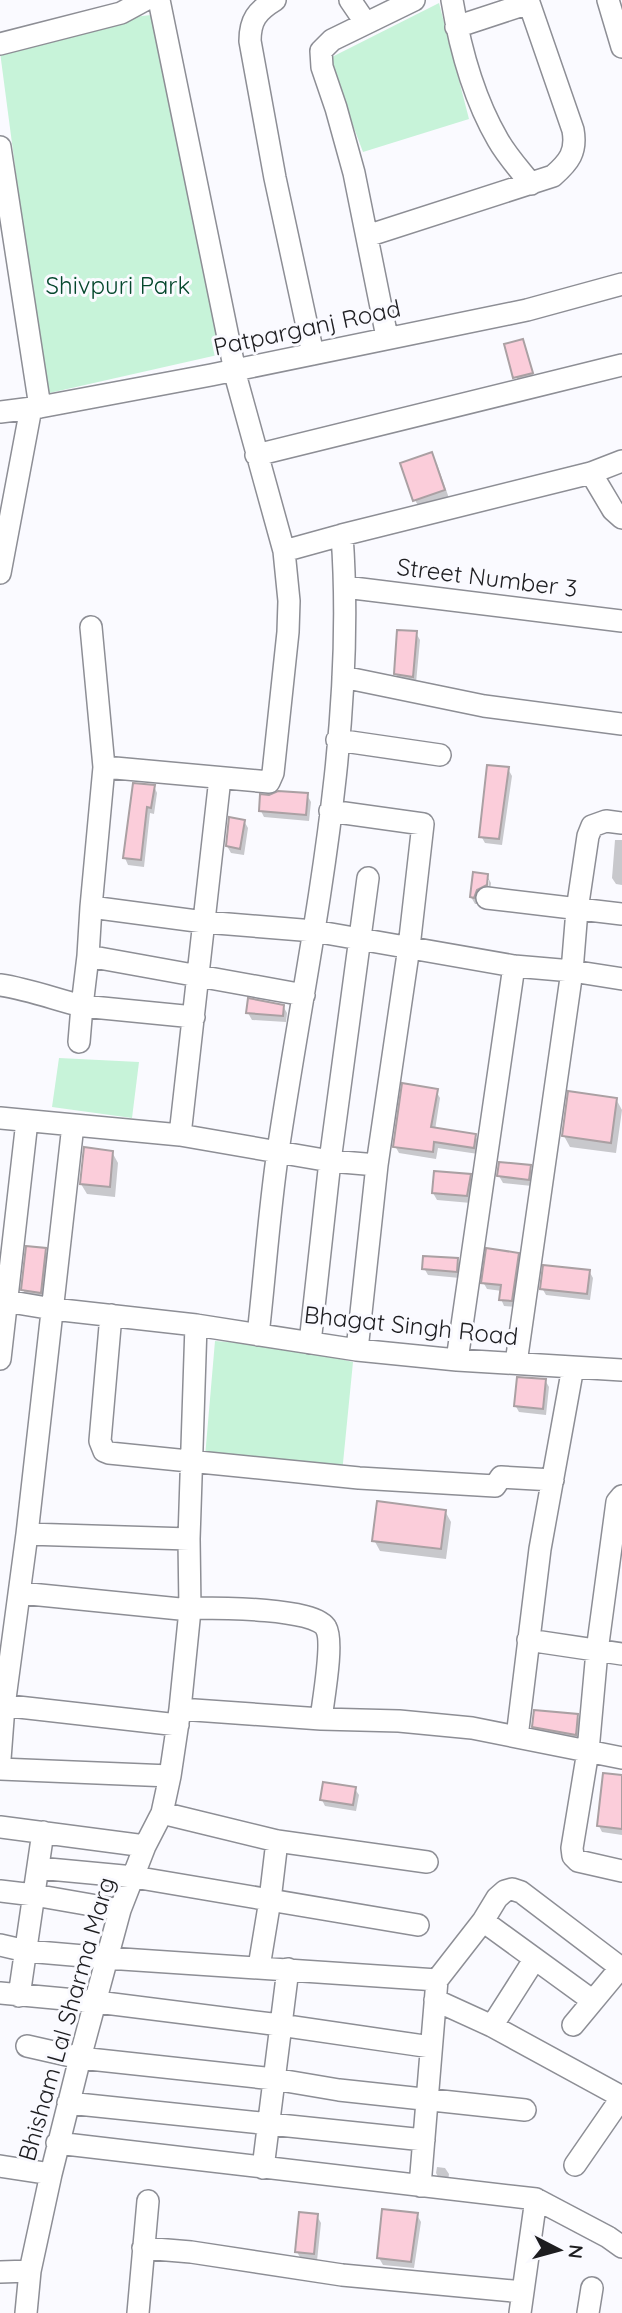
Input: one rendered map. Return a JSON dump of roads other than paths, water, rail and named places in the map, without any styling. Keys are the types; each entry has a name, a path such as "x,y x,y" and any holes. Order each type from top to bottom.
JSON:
{"street":[{"path":"0,44 121,13 145,0"},
{"path":"104,767 265,783 272,777 288,632 289,601 284,551 256,454 236,369 159,0"},
{"path":"275,0 264,6 252,20 250,41 275,178 313,354"},
{"path":"351,0 365,22"},
{"path":"387,337 354,173 320,59 325,46 365,22 414,0"},
{"path":"452,0 456,27 483,110 498,141 531,184"},
{"path":"608,0 619,25 622,47"},
{"path":"367,236 553,176 573,154 575,143 561,95 528,2 456,27"},
{"path":"0,147 36,407 0,573"},
{"name":"Patparganj Road","path":"0,412 236,369 527,310 622,284"},
{"path":"256,454 622,365"},
{"path":"284,551 591,473 622,461"},
{"path":"591,473 613,510 622,518"},
{"path":"258,1335 278,1153 314,931 330,811 343,677 345,587 342,536"},
{"name":"Street Number 3","path":"345,587 622,621"},
{"path":"79,1042 104,767 91,626"},
{"path":"343,677 484,706 622,724"},
{"path":"337,740 440,755"},
{"path":"180,1135 220,778"},
{"path":"330,811 423,824 409,947 377,1165 357,1350"},
{"path":"516,1363 572,971 577,910 588,836 592,826 606,821 622,823"},
{"path":"310,1343 330,1161 368,878"},
{"path":"487,898 622,914"},
{"path":"91,906 204,922 314,931 514,966 622,979"},
{"path":"88,956 304,995"},
{"path":"457,1360 514,966"},
{"path":"0,985 25,988 82,1006 194,1017"},
{"path":"0,1118 180,1135 330,1161 377,1165"},
{"path":"0,1359 3,1300 27,1121"},
{"path":"0,1759 2,1705 20,1593 73,1125"},
{"name":"Bhagat Singh Road","path":"3,1300 53,1309 196,1325 357,1350 457,1360 622,1370"},
{"path":"111,1315 101,1446 109,1453 359,1478 495,1486 501,1477 553,1480"},
{"name":"Bhisham Lal Sharma Marg","path":"26,2313 30,2271 57,2143 120,1910 145,1846 162,1813 170,1776 190,1610 189,1539 196,1325"},
{"path":"517,1737 528,1640 573,1367"},
{"path":"622,1496 617,1502 617,1539 597,1651 588,1751 572,1848 573,1856 587,1864 622,1871"},
{"path":"27,1534 189,1539"},
{"path":"20,1593 190,1610 246,1609 298,1614 320,1620 327,1628 329,1646 321,1719"},
{"path":"528,1640 622,1654"},
{"path":"2,1705 179,1717 399,1721 472,1728 622,1758"},
{"path":"0,1769 170,1776"},
{"path":"162,1813 277,1841 427,1862"},
{"path":"0,1827 145,1846"},
{"path":"43,1832 26,1951 10,1994 281,2025 431,2047"},
{"path":"259,1967 277,1841"},
{"path":"38,1868 134,1877 418,1925"},
{"path":"420,2186 436,1990 497,1898 505,1891 512,1889 521,1892 621,1967 573,2025"},
{"path":"0,1891 120,1910"},
{"path":"483,1921 593,2001"},
{"path":"0,1945 26,1951 107,1958 288,1969 436,1990 492,2026 622,2097 575,2165"},
{"path":"492,2026 534,1960"},
{"path":"263,2168 288,1969"},
{"path":"27,2046 80,2058 525,2110"},
{"path":"68,2102 424,2140"},
{"path":"57,2143 536,2199 617,2235"},
{"path":"0,2166 51,2174"},
{"path":"143,2248 191,2252 522,2303 536,2199"},
{"path":"138,2313 148,2201"},
{"path":"0,2272 30,2271"},
{"path":"588,2313 592,2288"}],"park label":[{"name":"Shivpuri Park","path":"118,286"}]}
